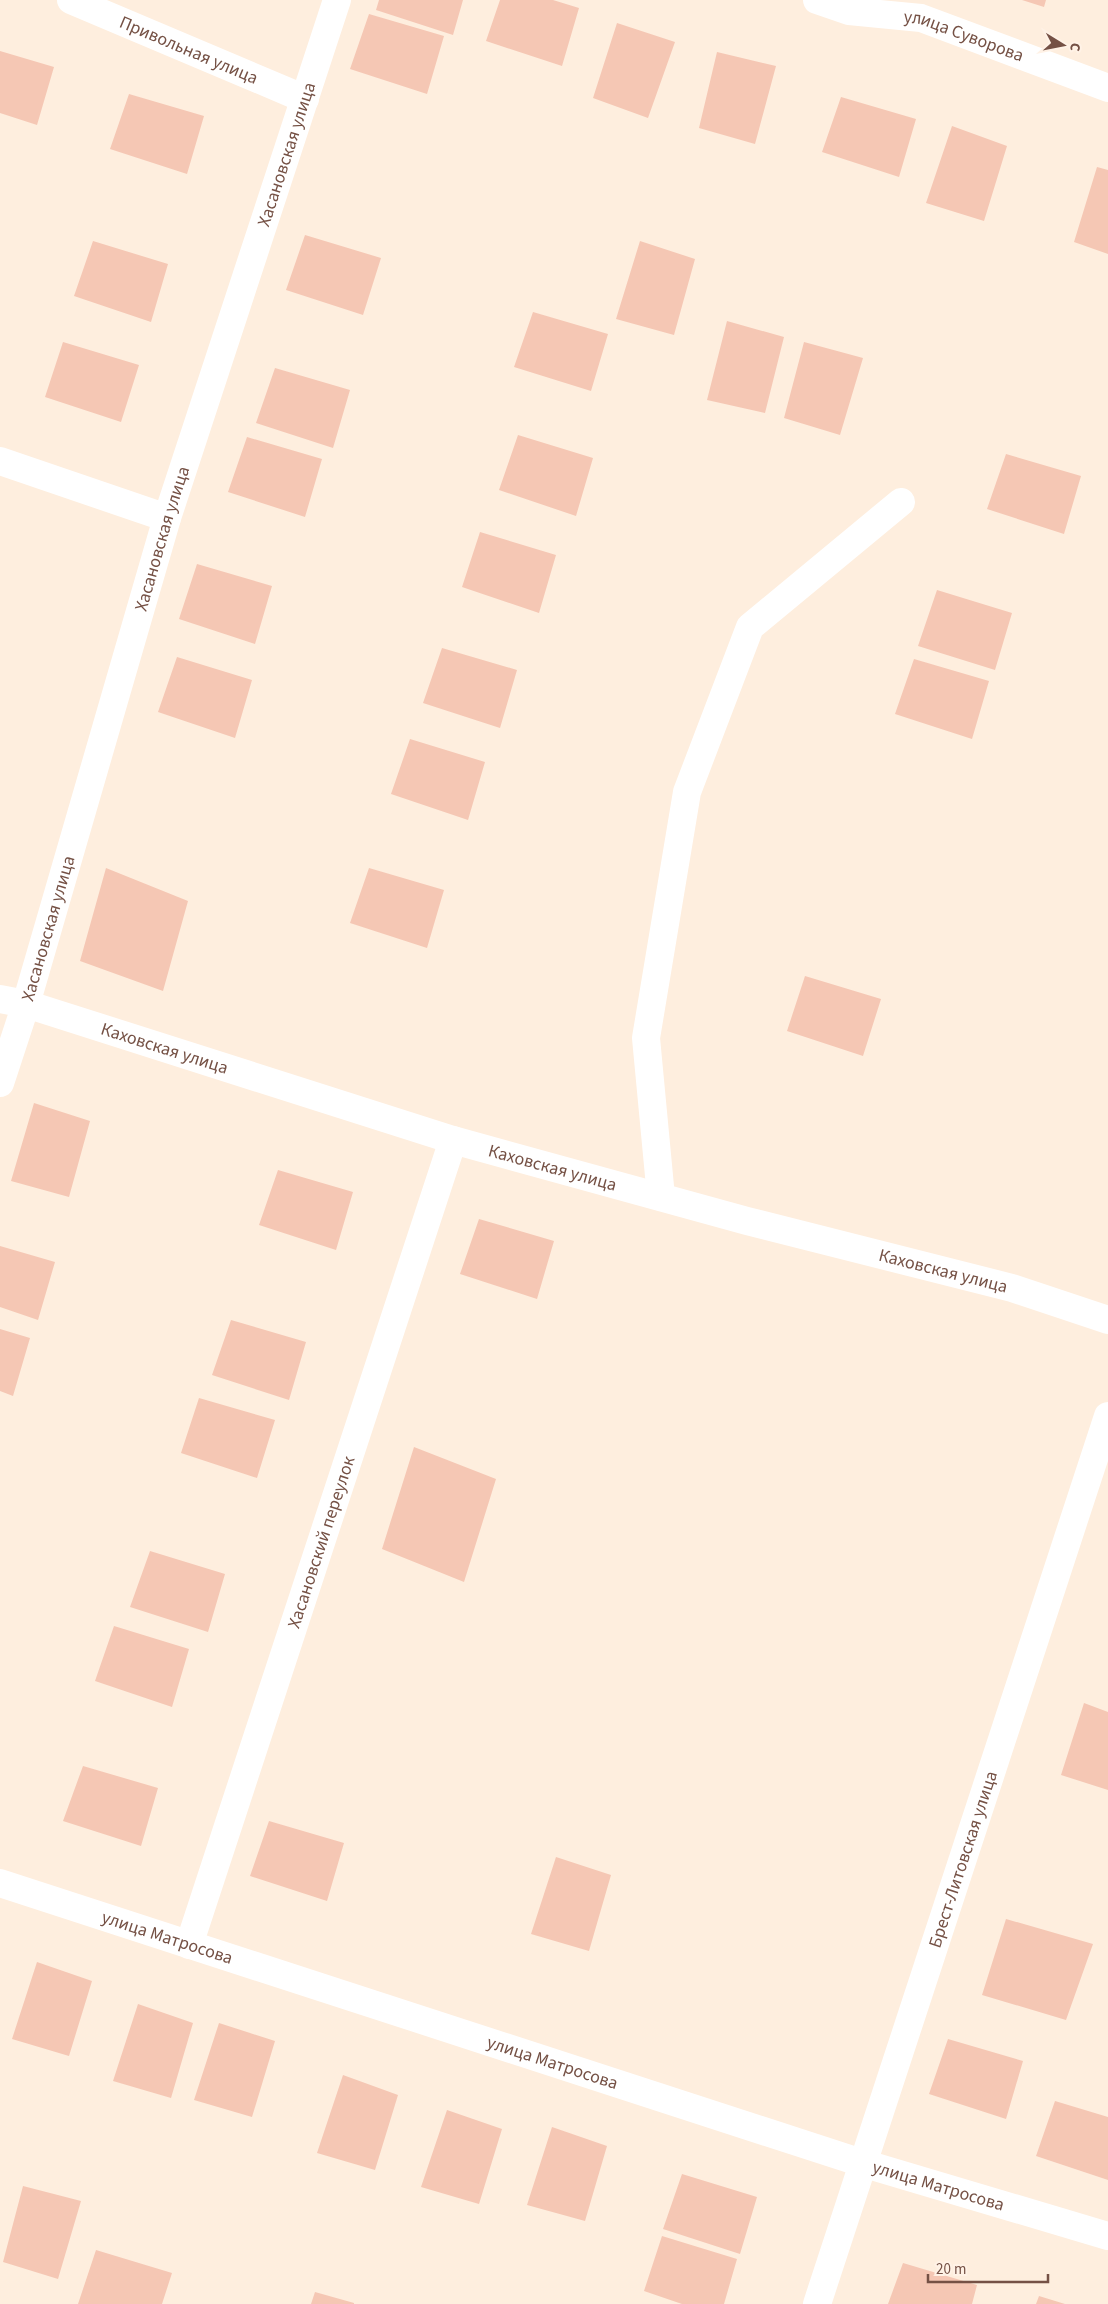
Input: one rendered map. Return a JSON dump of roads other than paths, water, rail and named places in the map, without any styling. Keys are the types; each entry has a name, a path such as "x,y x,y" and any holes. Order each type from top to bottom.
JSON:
{"street":[{"name":"Привольная улица","path":"71,0 305,99"},
{"name":"Хасановская улица","path":"0,1083 13,1002 337,0"},
{"name":"улица Суворова","path":"817,0 849,11 924,9 1108,88"},
{"path":"0,461 168,518"},
{"path":"661,1196 646,1038 687,792 750,627 901,502"},
{"name":"Каховская улица","path":"13,1002 453,1140 747,1221 1012,1288 1108,1320"},
{"name":"Хасановский переулок","path":"189,1945 453,1140"},
{"name":"Брест-Литовская улица","path":"817,2304 1108,1416"},
{"name":"улица Матросова","path":"0,1883 862,2163 1108,2236"}]}
